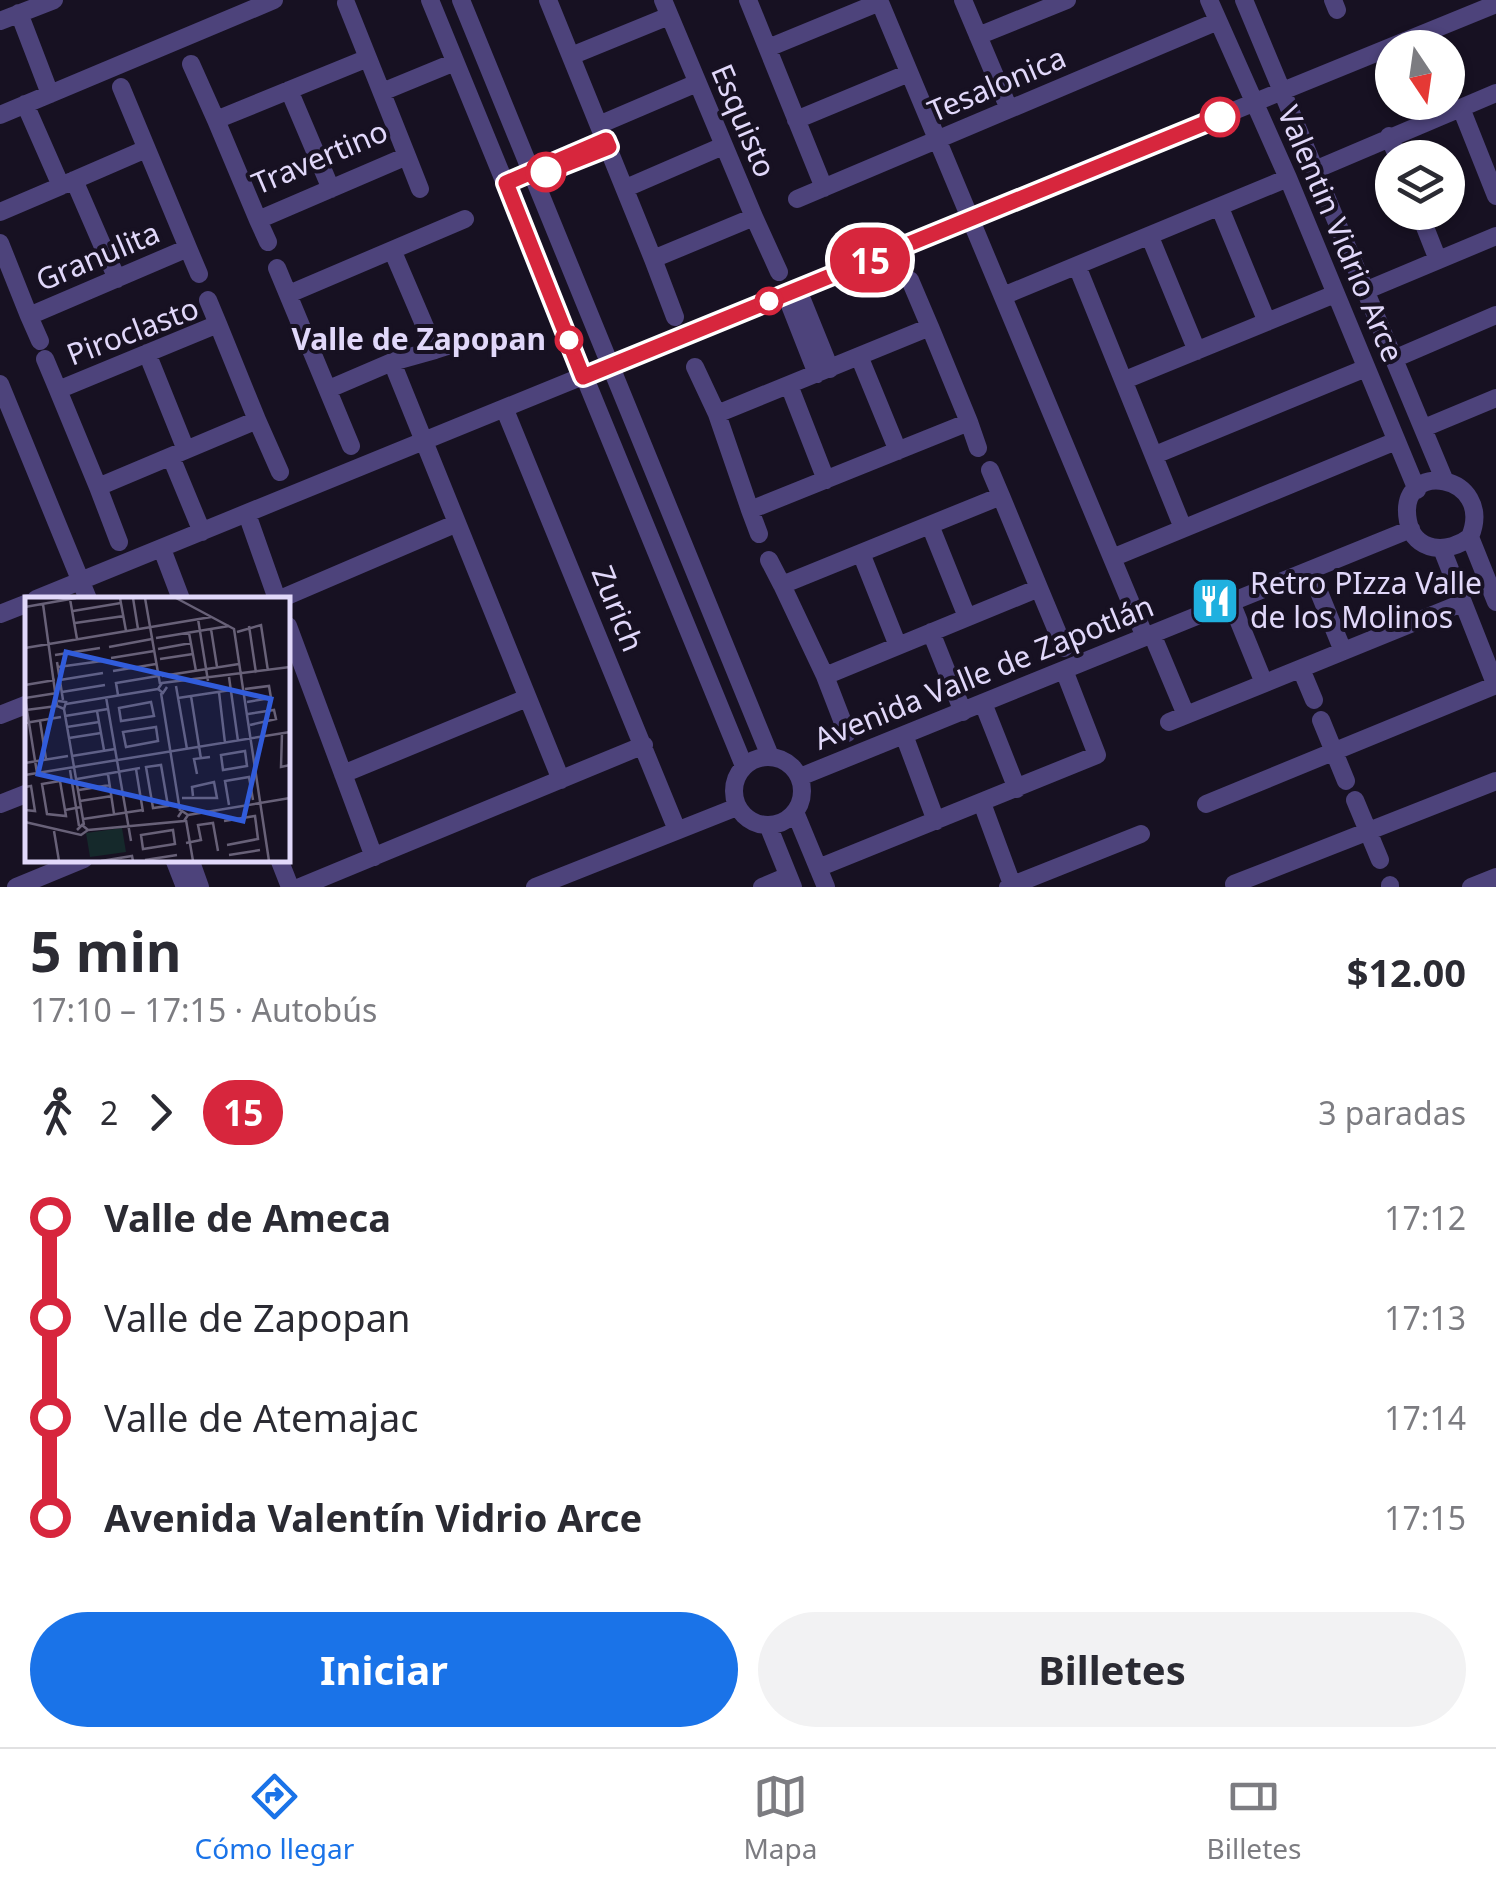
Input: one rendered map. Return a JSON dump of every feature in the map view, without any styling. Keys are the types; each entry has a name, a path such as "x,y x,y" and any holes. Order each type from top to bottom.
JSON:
{"street":[{"path":"0,21 54,0"},
{"path":"0,115 274,0"},
{"path":"430,0 744,766"},
{"path":"461,0 770,756 756,758 736,778 733,793 737,806 745,817 768,826 796,812 826,887"},
{"path":"548,0 675,317"},
{"path":"748,0 824,188"},
{"path":"963,0 1009,109"},
{"path":"978,36 1067,0"},
{"name":"Valentin Vidrio Arce","path":"1209,0 1256,102 1417,490"},
{"name":"Valentin Vidrio Arce","path":"1244,0 1444,478"},
{"path":"768,48 879,1 1148,636 1178,718 1462,603"},
{"name":"Travertino","path":"190,64 258,220 407,156 346,3"},
{"path":"0,384 75,592 162,548 1496,4"},
{"path":"572,56 666,8"},
{"name":"Esquisto","path":"653,259 754,217 666,8"},
{"path":"19,13 50,94"},
{"name":"Tesalonica","path":"796,199 1218,21"},
{"path":"216,120 368,58"},
{"name":"Travertino","path":"382,92 455,62"},
{"path":"796,120 909,73"},
{"path":"506,183 546,172 697,83"},
{"name":"Granulita","path":"0,243 29,316 188,248 121,87"},
{"path":"289,90 330,188"},
{"path":"1465,106 1496,94"},
{"path":"26,104 117,279"},
{"path":"1465,118 1496,196"},
{"path":"1317,168 1430,120"},
{"path":"1389,136 1391,140"},
{"path":"626,188 723,146"},
{"path":"0,212 146,149"},
{"path":"407,156 420,189"},
{"path":"1003,296 1288,178"},
{"path":"1220,208 1268,322"},
{"path":"754,217 778,272"},
{"path":"258,220 268,242"},
{"path":"289,294 465,220"},
{"path":"1426,230 1438,260"},
{"path":"1367,290 1496,236"},
{"path":"1150,237 1197,351"},
{"path":"188,248 199,274"},
{"path":"393,252 434,350"},
{"path":"1076,266 1183,528"},
{"path":"277,268 351,446"},
{"path":"910,280 978,448"},
{"path":"792,292 824,372"},
{"path":"1125,380 1335,294"},
{"path":"208,300 218,324"},
{"path":"1396,358 1496,315"},
{"path":"29,316 40,341"},
{"name":"Piroclasto","path":"119,542 58,390 218,324 280,472"},
{"path":"716,414 930,327"},
{"path":"329,389 392,362 463,340"},
{"path":"147,353 202,532"},
{"path":"860,356 898,451"},
{"path":"46,360 58,390"},
{"path":"392,362 561,780"},
{"path":"694,366 716,414 759,534"},
{"path":"1154,454 1366,368"},
{"path":"788,385 826,480"},
{"path":"1424,428 1496,398"},
{"name":"Zurich","path":"504,410 677,830"},
{"path":"98,487 257,420"},
{"path":"750,510 968,422"},
{"path":"1112,558 1396,441"},
{"path":"990,470 1064,648"},
{"path":"630,489 657,477"},
{"path":"1444,478 1481,498 1470,537 1452,548 1442,549 1424,544 1411,529 1408,508 1417,490 1444,478"},
{"path":"782,585 1000,496"},
{"path":"247,514 278,597"},
{"path":"286,597 455,524"},
{"path":"930,525 967,617"},
{"name":"Avenida Valle de Zapotlán","path":"800,776 1411,529"},
{"path":"1470,537 1495,594"},
{"path":"162,548 180,597"},
{"path":"1206,804 1496,685 1442,549"},
{"path":"861,554 898,646"},
{"path":"769,560 825,676 847,734"},
{"path":"1310,570 1343,651"},
{"path":"825,676 1038,588"},
{"path":"1231,602 1264,683"},
{"path":"0,614 25,604"},
{"path":"290,631 374,856"},
{"path":"931,632 963,712"},
{"path":"1301,668 1314,700"},
{"path":"818,868 1097,755 1064,670"},
{"path":"343,774 527,698"},
{"path":"983,704 1017,789"},
{"path":"0,715 25,705"},
{"path":"1321,720 1346,781"},
{"path":"904,736 936,822"},
{"path":"300,887 644,746"},
{"name":"Avenida Valle de Zapotlán","path":"770,756 783,759 800,776 802,801 796,812"},
{"path":"1234,884 1496,781"},
{"path":"0,804 25,794"},
{"path":"1355,800 1380,860"},
{"path":"982,803 1011,886 1141,834"},
{"path":"535,887 737,806"},
{"path":"762,887 791,882 768,826"},
{"path":"16,887 79,862"},
{"path":"175,862 185,887"},
{"path":"191,862 200,887"},
{"path":"281,862 290,887"},
{"path":"1471,887 1496,877"}],"bus line":[{"name":"15","path":"546,172 609,147 606,140 506,183 583,377 1220,117"}],"place":[{"name":"Valle de Zapopan","path":"569,340"},
{"name":"Retro PIzza Valle de los Molinos","path":"1215,601"}]}
